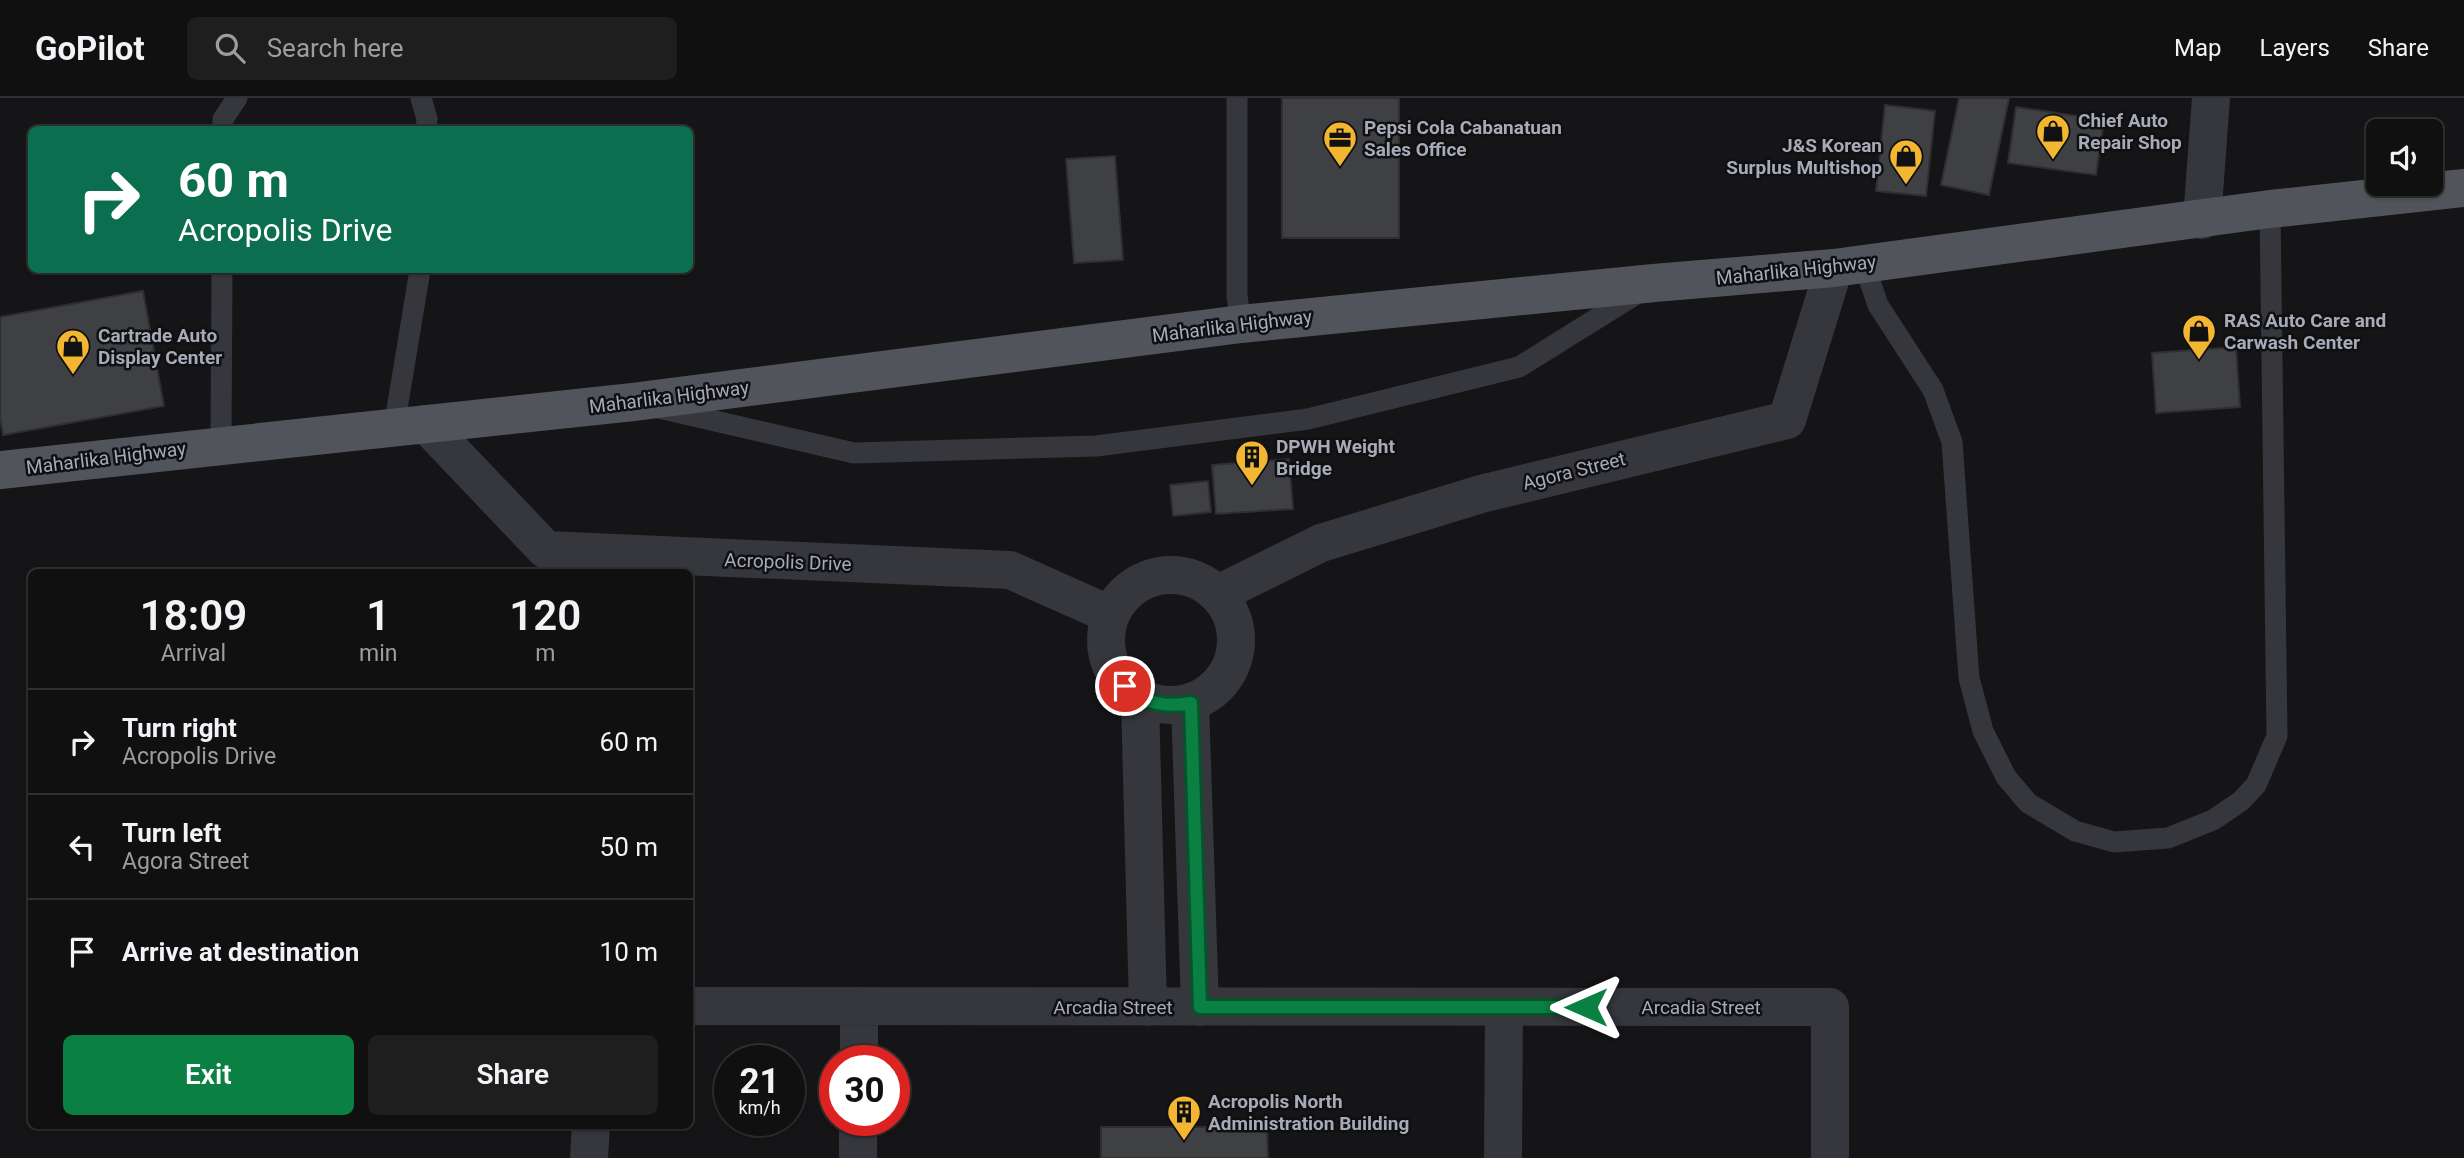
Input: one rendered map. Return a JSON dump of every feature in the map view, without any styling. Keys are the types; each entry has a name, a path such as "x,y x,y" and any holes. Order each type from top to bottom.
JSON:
{"main road":[{"name":"Maharlika Highway","path":"0,470 633,402 1241,324 1849,266 2270,209 2464,188"}],"street":[{"path":"2202,220 2211,98"},
{"name":"Agora Street","path":"1218,594 1321,543 1468,498 1787,420 1849,266"},
{"name":"Acropolis Drive","path":"410,426 546,550 1010,570 1111,615"},
{"path":"1181,575 1201,582 1218,594 1231,613 1236,635 1235,657 1226,677 1210,693 1191,703 1166,705 1140,699 1125,686 1114,671 1107,653 1106,634 1111,615 1122,597 1139,583 1160,576 1181,575"},
{"path":"1140,699 1148,1007"},
{"path":"1191,703 1200,1007"},
{"name":"Arcadia Street","path":"693,1006 1830,1007 1830,1158"},
{"path":"859,1006 859,1045"},
{"path":"1503,1158 1504,1007"},
{"path":"589,1158 592,1129"},
{"path":"858,1136 858,1158"}],"lane":[{"path":"223,126 223,119 237,98"},
{"path":"421,98 426,126"},
{"path":"1237,98 1237,296 1241,324"},
{"path":"1849,266 1878,305 1933,390 1952,442 1969,678 1983,731 2006,777 2028,803 2075,831 2114,842 2168,838 2213,820 2241,801 2256,785 2277,736 2270,209"},
{"path":"220,445 222,273"},
{"path":"410,426 420,273"},
{"path":"633,402 854,453 1096,446 1308,419 1519,367 1654,283"}],"building":[{"name":"Pepsi Cola Cabanatuan Sales Office","path":"1282,98 1399,98 1399,238 1282,238"},
{"path":"1959,98 2009,98 1989,195 1941,185"},
{"path":"1885,105 1935,111 1926,196 1876,191"},
{"path":"2016,107 2104,120 2096,175 2008,163"},
{"path":"1115,156 1123,260 1074,263 1066,159"},
{"path":"143,291 164,406 3,435 0,417 0,317"},
{"path":"2236,347 2240,407 2156,413 2152,353"},
{"name":"DPWH Weight Bridge","path":"1289,459 1293,509 1216,514 1212,465"},
{"path":"1208,481 1211,512 1173,516 1170,485"},
{"name":"Acropolis North Administration Building","path":"1101,1127 1267,1127 1268,1158 1101,1158"}],"place":[{"name":"Chief Auto Repair Shop","path":"2053,161"},
{"name":"Pepsi Cola Cabanatuan Sales Office","path":"1340,168"},
{"name":"J&S Korean Surplus Multishop","path":"1906,186"},
{"name":"RAS Auto Care and Carwash Center","path":"2199,361"},
{"name":"Cartrade Auto Display Center","path":"73,376"},
{"name":"DPWH Weight Bridge","path":"1252,487"},
{"name":"Acropolis North Administration Building","path":"1184,1142"}],"route":[{"path":"1125,686 1140,699 1157,704 1174,706 1191,703 1200,1007 1586,1007"}]}
